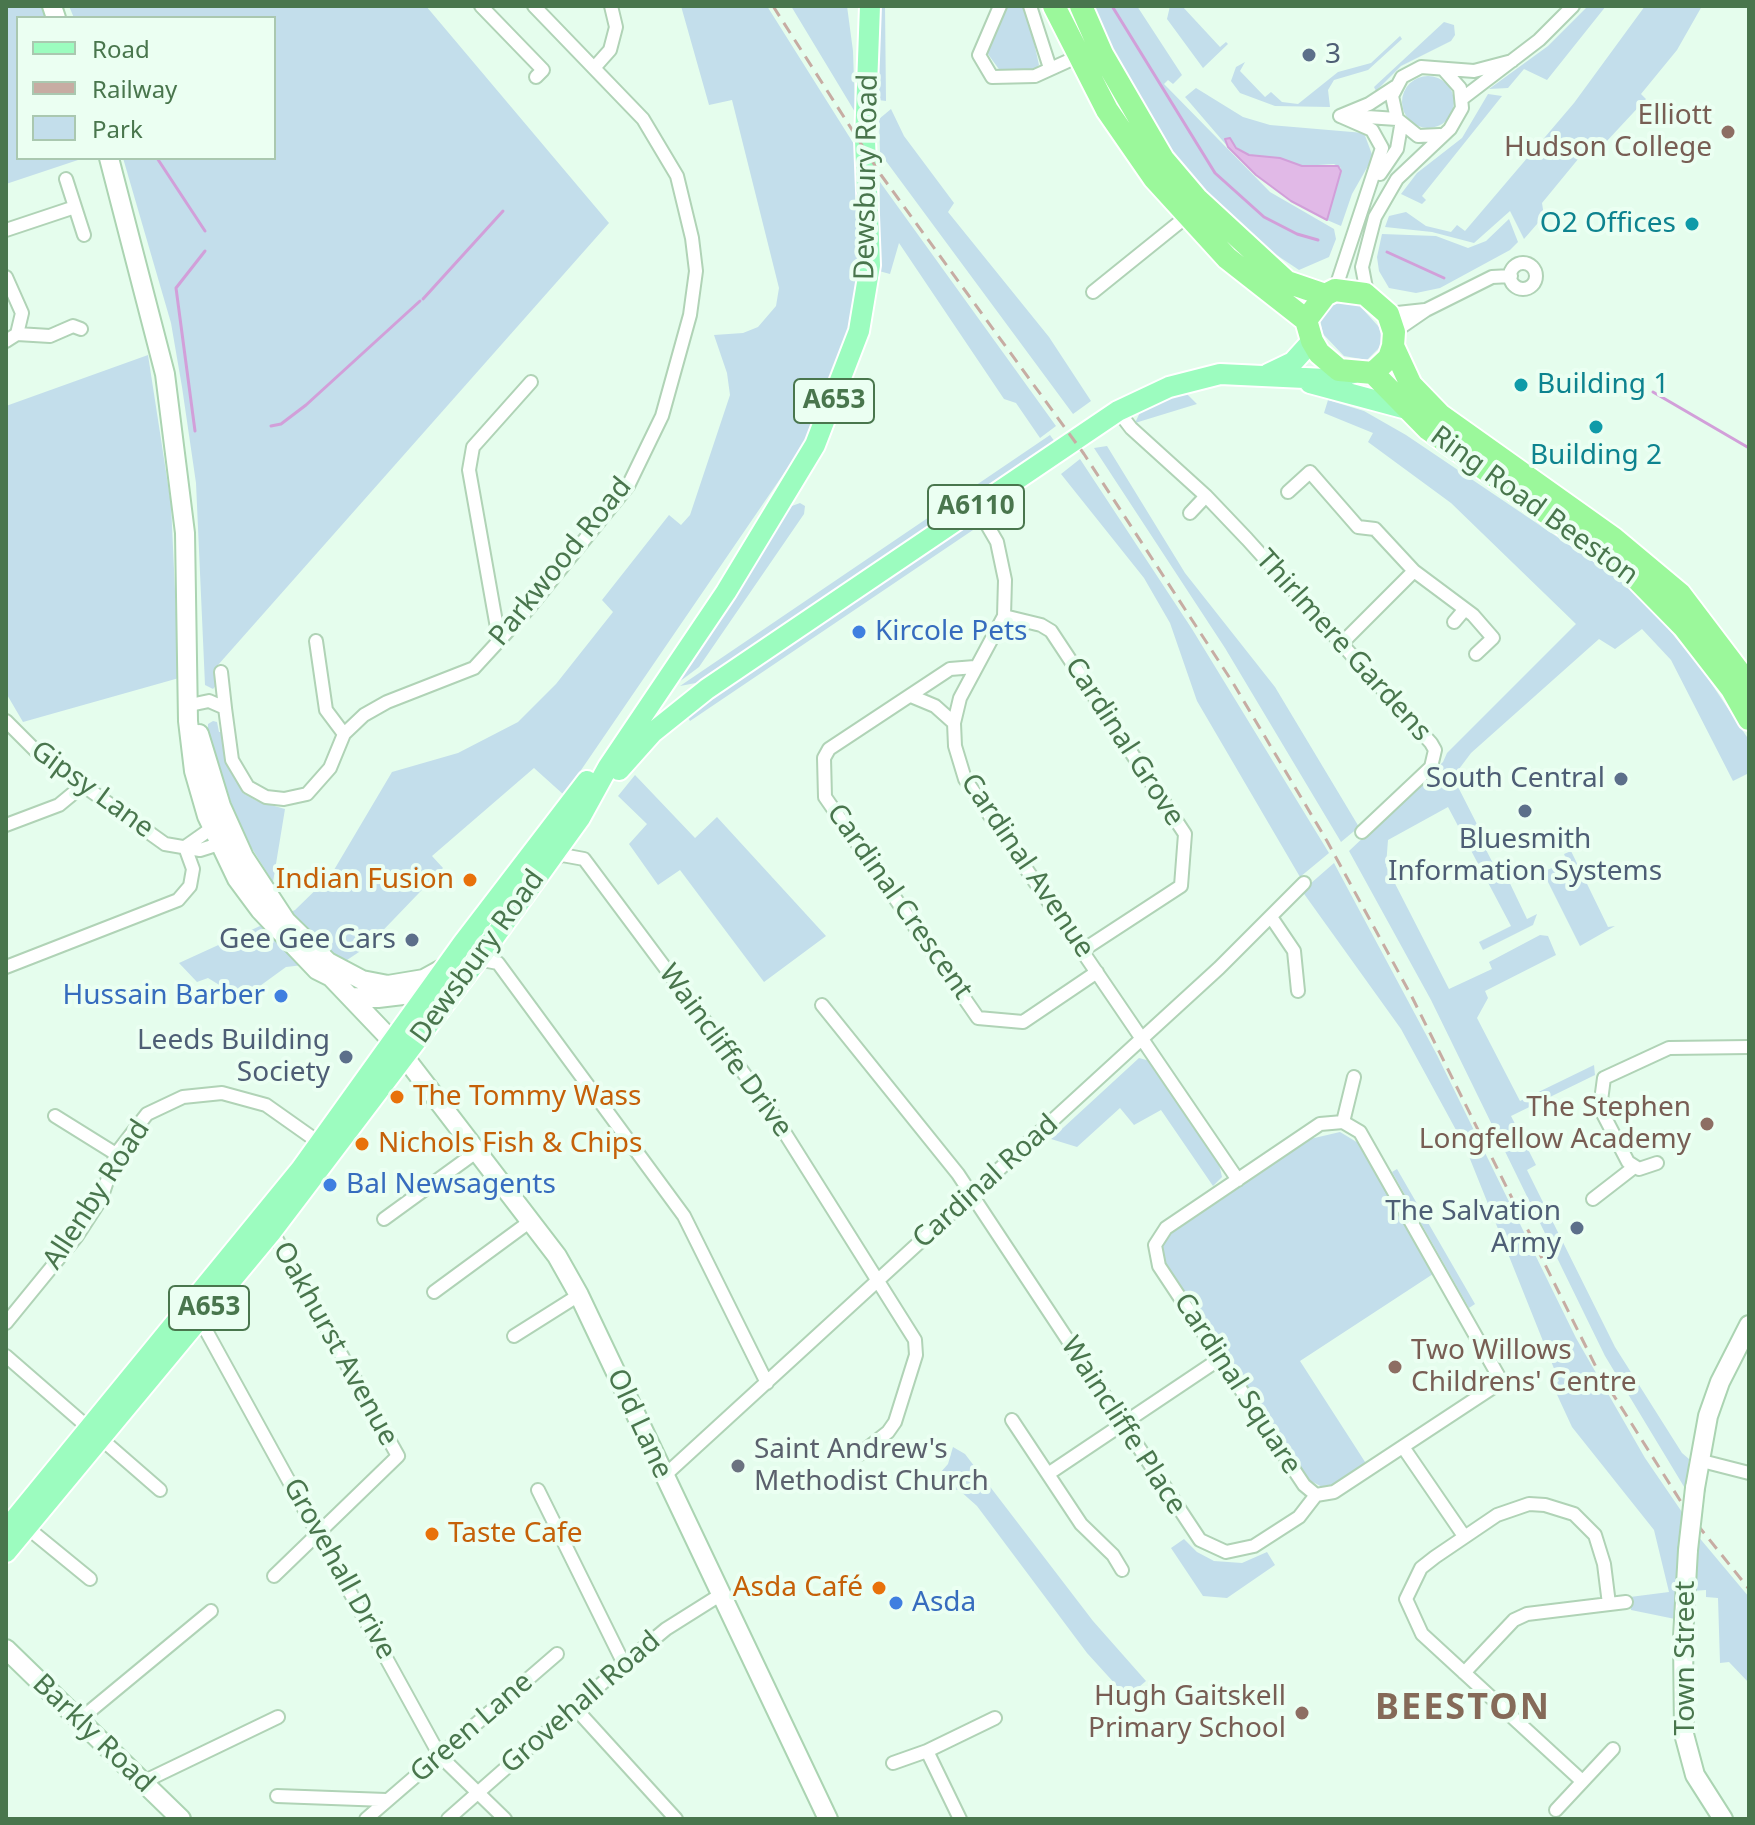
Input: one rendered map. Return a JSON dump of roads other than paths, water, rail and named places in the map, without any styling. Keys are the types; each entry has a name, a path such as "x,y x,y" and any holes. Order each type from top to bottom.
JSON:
{"highway":[{"path":"1054,6 1107,110 1186,217 1309,331 1329,363 1363,373 1389,358 1388,323 1351,290 1330,292 1287,282 1197,199 1163,159 1102,54 1081,6"},
{"path":"1309,331 1330,292"},
{"name":"Ring Road Beeston","path":"1388,323 1411,385 1440,415 1613,538 1680,594 1749,685"},
{"name":"Ring Road Beeston","path":"1363,373 1388,384 1407,409 1428,429 1630,572 1684,627 1732,689 1749,719"}],"main road":[{"name":"Dewsbury Road","path":"196,1312 272,1231 399,1049 458,985 580,818 693,619 765,525 815,445 859,331 870,265 865,140 870,46 867,6"},
{"path":"1264,376 1293,362 1309,331"},
{"name":"A6110","path":"580,818 632,754 707,689 1118,411 1169,387 1207,377 1247,373 1264,376"},
{"path":"1264,376 1326,379 1363,373"},
{"path":"1300,378 1314,385 1407,409"},
{"path":"653,692 707,689"},
{"name":"Dewsbury Road","path":"399,1049 428,992 653,692"},
{"path":"653,692 677,713"},
{"path":"428,992 458,985"},
{"name":"Dewsbury Road","path":"6,1552 16,1525 94,1436 327,1148"}],"street":[{"path":"481,6 543,70 536,77"},
{"name":"Parkwood Road","path":"221,672 232,760 238,775 248,787 266,797 284,799 307,794 325,775 344,734 364,715 387,702 474,668 529,608 628,486 662,416 690,315 696,271 692,238 677,176 643,119 534,6"},
{"path":"594,68 610,50 616,27 611,6"},
{"path":"1000,6 979,55 992,77 1035,76 1079,56"},
{"path":"1030,6 1050,68"},
{"path":"1463,98 1512,61 1573,6"},
{"path":"1340,116 1369,104 1395,87 1412,70 1433,67 1474,71 1512,61"},
{"path":"1388,323 1363,278 1363,257 1371,228 1397,179 1458,119 1463,98 1455,79 1444,70"},
{"path":"1395,87 1393,108 1399,122 1418,136 1440,135"},
{"path":"1330,292 1381,161 1380,140 1372,130 1340,116"},
{"path":"1340,116 1399,122"},
{"path":"1370,186 1391,161 1399,122"},
{"name":"Old Lane","path":"110,160 165,374 185,533 188,721 194,771 220,833 249,865 286,921 399,1049 479,1150 532,1220 579,1295 828,1819"},
{"path":"66,179 84,235"},
{"path":"6,230 75,207"},
{"path":"1093,292 1186,217"},
{"path":"1388,323 1426,310 1492,277 1511,276"},
{"path":"6,277 17,294 22,313 12,337 50,336 75,324"},
{"path":"1388,323 1426,310"},
{"path":"499,639 469,470 473,447 531,382"},
{"name":"Thirlmere Gardens","path":"1118,411 1131,428 1206,496 1435,750 1431,767 1362,832"},
{"path":"1288,492 1310,472 1358,527 1375,529 1414,571 1465,609 1493,638 1476,654"},
{"path":"1190,513 1206,496"},
{"name":"Cardinal Avenue","path":"976,506 997,542 1005,580 1004,616 960,698 954,723 955,746 965,779 1238,1180"},
{"path":"1340,645 1414,571"},
{"path":"1454,622 1465,609"},
{"name":"Cardinal Grove","path":"1004,616 1041,625 1051,631 1185,834 1181,886 1083,950"},
{"path":"316,641 326,710 344,734"},
{"name":"Cardinal Crescent","path":"975,667 950,669 829,749 824,758 825,797 978,1018 1023,1022 1097,972"},
{"path":"911,696 935,706 954,723"},
{"path":"190,705 209,701 225,708"},
{"name":"Gipsy Lane","path":"6,721 38,753 165,844 200,850 220,833"},
{"path":"6,825 59,805 82,786"},
{"path":"6,967 178,900 190,886 193,869 185,847"},
{"name":"Waincliffe Drive","path":"548,861 562,855 584,859 766,1103 917,1349 892,1427 860,1454"},
{"name":"Cardinal Road","path":"663,1477 1142,1038 1304,883"},
{"path":"1271,917 1294,951 1298,991"},
{"path":"477,959 498,963 684,1216 767,1383"},
{"path":"330,969 388,985 424,979 446,967"},
{"path":"351,997 378,998 428,992"},
{"name":"Waincliffe Place","path":"822,1005 972,1194 1192,1531 1211,1547 1226,1552 1254,1546 1299,1517 1316,1495"},
{"path":"1633,1168 1600,1108 1604,1078 1669,1048 1749,1047"},
{"path":"1343,1122 1354,1077"},
{"name":"Allenby Road","path":"6,1323 77,1236 101,1199 116,1154 147,1114 183,1097 222,1093 266,1105 327,1148"},
{"path":"55,1116 116,1154"},
{"name":"Cardinal Square","path":"1343,1122 1360,1132 1499,1377 1495,1386 1334,1492 1316,1495 1304,1485 1159,1266 1155,1245 1166,1228 1238,1180 1320,1124 1343,1122"},
{"path":"384,1219 479,1150"},
{"path":"1593,1199 1633,1168 1646,1168 1657,1163"},
{"path":"434,1292 532,1220"},
{"name":"Oakhurst Avenue","path":"272,1231 398,1456 319,1532"},
{"path":"514,1336 579,1295"},
{"name":"Grovehall Drive","path":"196,1312 440,1756 505,1819"},
{"name":"Town Street","path":"1723,1819 1695,1775 1684,1734 1683,1637 1698,1460 1720,1382 1749,1325"},
{"path":"6,1356 94,1436 160,1490"},
{"path":"1048,1474 1221,1358"},
{"path":"1012,1420 1081,1524 1113,1555 1122,1570"},
{"path":"1403,1447 1464,1536"},
{"path":"1698,1460 1749,1473"},
{"path":"538,1490 624,1664"},
{"path":"1582,1781 1422,1634 1406,1599 1421,1568 1464,1536 1513,1507 1529,1504 1545,1505 1574,1514 1595,1535 1601,1549 1609,1604"},
{"path":"16,1525 90,1579"},
{"path":"274,1576 319,1532"},
{"name":"Grovehall Road","path":"448,1819 666,1629 720,1595"},
{"path":"1464,1673 1514,1620 1527,1614 1626,1602"},
{"path":"78,1721 211,1611"},
{"name":"Barkly Road","path":"6,1649 181,1819"},
{"name":"Green Lane","path":"366,1819 557,1654"},
{"path":"575,1708 676,1819"},
{"path":"143,1782 278,1717"},
{"path":"893,1763 927,1751 995,1718"},
{"path":"1556,1810 1613,1749"},
{"path":"927,1751 960,1819"},
{"name":"Green Lane","path":"277,1796 386,1800"}],"waterway":[{"path":"1112,6 1215,173 1264,217 1297,234 1318,240"},
{"path":"158,160 205,231"},
{"path":"423,299 503,211"},
{"path":"195,431 176,288 205,251"},
{"path":"1387,252 1444,278"},
{"path":"271,426 281,424 306,405 420,301"},
{"path":"1653,392 1749,448"}],"railway":[{"path":"773,6 881,175 1084,454 1233,683 1327,841 1412,997 1597,1369 1688,1513 1749,1589"}],"place":[{"name":"3","path":"1309,55"},
{"name":"Elliott Hudson College","path":"1728,132"},
{"name":"O2 Offices","path":"1692,224"},
{"name":"Building 1","path":"1521,385"},
{"name":"Building 2","path":"1596,427"},
{"name":"Kircole Pets","path":"859,632"},
{"name":"South Central","path":"1621,779"},
{"name":"Bluesmith Information Systems","path":"1525,811"},
{"name":"Indian Fusion","path":"470,880"},
{"name":"Gee Gee Cars","path":"412,940"},
{"name":"Hussain Barber","path":"281,996"},
{"name":"Leeds Building Society","path":"346,1057"},
{"name":"The Tommy Wass","path":"397,1097"},
{"name":"The Stephen Longfellow Academy","path":"1707,1124"},
{"name":"Nichols Fish & Chips","path":"362,1144"},
{"name":"Bal Newsagents","path":"330,1185"},
{"name":"The Salvation Army","path":"1577,1228"},
{"name":"Two Willows Childrens' Centre","path":"1395,1367"},
{"name":"Saint Andrew's Methodist Church","path":"738,1466"},
{"name":"Taste Cafe","path":"432,1534"},
{"name":"Asda Café","path":"879,1588"},
{"name":"Asda","path":"896,1603"},
{"name":"Hugh Gaitskell Primary School","path":"1302,1713"}],"district":[{"name":"BEESTON","path":"1463,1709"}]}
